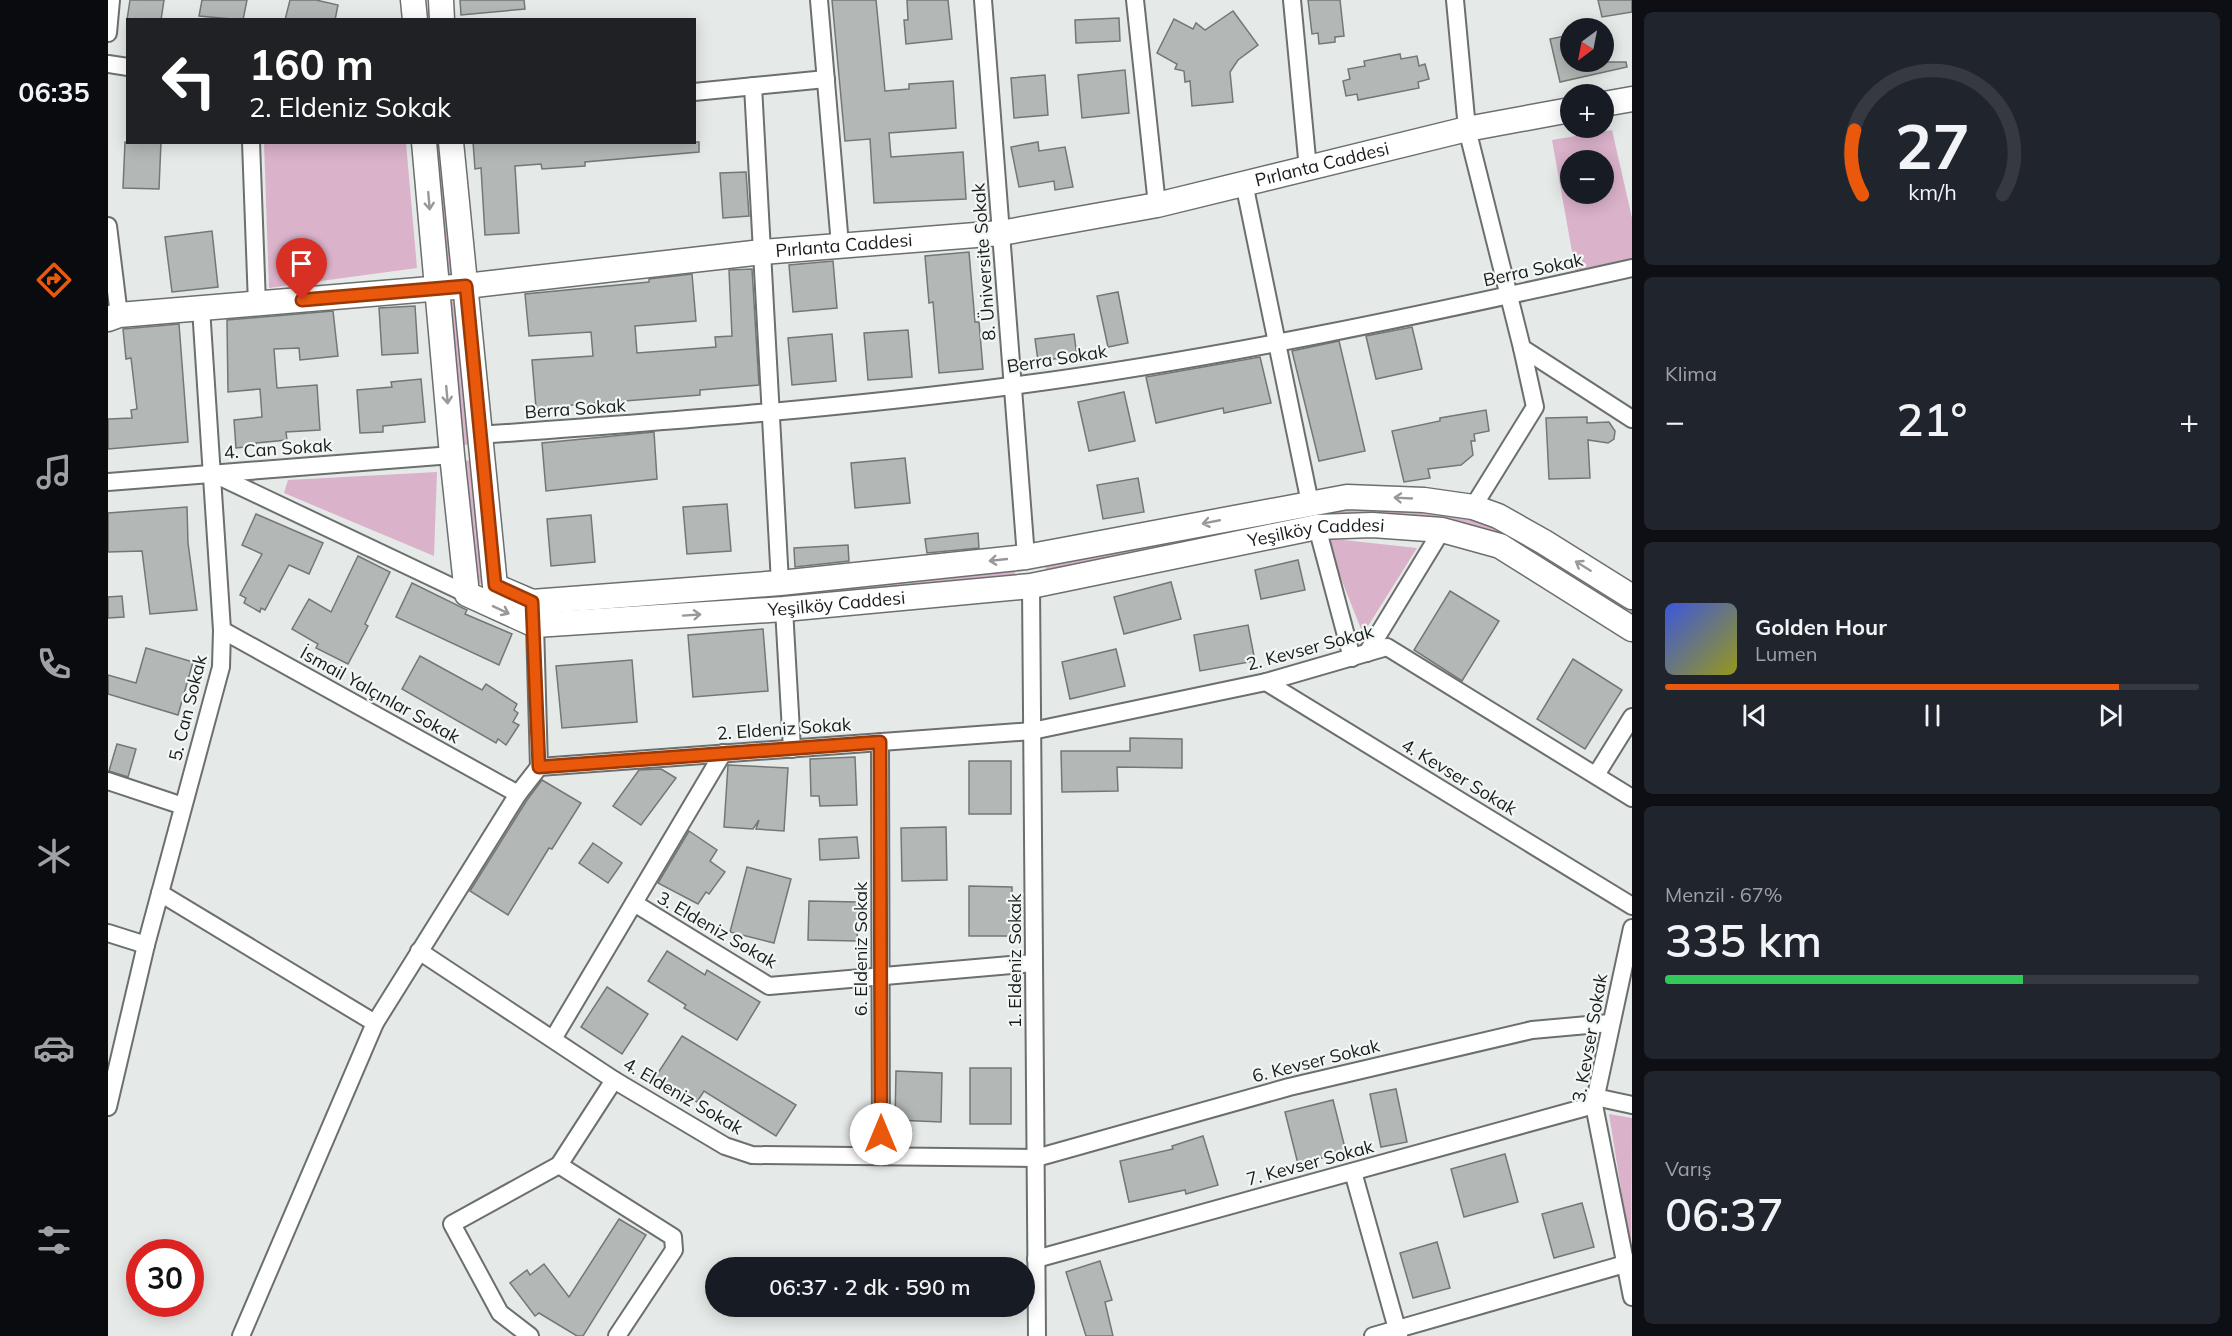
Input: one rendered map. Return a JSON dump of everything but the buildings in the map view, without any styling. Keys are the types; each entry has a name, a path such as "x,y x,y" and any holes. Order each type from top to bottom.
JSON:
{"street":[{"path":"108,33 111,0"},
{"path":"413,0 415,18"},
{"path":"441,0 442,18"},
{"path":"819,0 840,245"},
{"name":"8. Üniversite Sokak","path":"983,0 1026,557"},
{"path":"1135,0 1157,206"},
{"path":"1292,0 1308,169"},
{"path":"1455,0 1467,129 1510,295 1534,407 1473,507"},
{"path":"108,64 126,67"},
{"path":"696,92 826,79"},
{"path":"753,86 780,583"},
{"path":"1614,102 1632,99"},
{"name":"Pırlanta Caddesi","path":"114,317 437,289 762,252 1001,233 1157,206 1467,129 1560,112"},
{"path":"251,144 257,304"},
{"path":"424,144 452,455 468,594"},
{"path":"213,474 468,594 495,585 451,144"},
{"path":"1244,183 1310,503"},
{"path":"108,226 114,317"},
{"name":"Berra Sokak","path":"481,444 1013,386 1277,342 1632,268"},
{"name":"5. Can Sokak","path":"108,1107 113,1062 221,667 222,630 201,308"},
{"path":"1522,348 1632,419"},
{"path":"452,455 481,444"},
{"name":"4. Can Sokak","path":"108,482 452,455"},
{"name":"Yeşilköy Caddesi","path":"495,585 533,614 780,583 1026,557 1347,497 1415,499 1473,507 1498,516 1544,542 1632,597"},
{"name":"Yeşilköy Caddesi","path":"468,594 533,614 784,609 1031,586 1317,527 1372,525 1442,530 1500,546 1632,629"},
{"path":"1317,527 1359,655"},
{"path":"1359,655 1442,530"},
{"path":"1026,557 1031,586"},
{"name":"1. Eldeniz Sokak","path":"1031,586 1037,1336"},
{"path":"784,609 792,749"},
{"path":"241,1336 375,1023 518,794 539,767 533,614"},
{"name":"İsmail Yalçınlar Sokak","path":"222,630 518,794"},
{"name":"2. Kevser Sokak","path":"1032,731 1266,682 1387,647 1632,798"},
{"name":"4. Kevser Sokak","path":"1266,682 1632,906"},
{"path":"1596,775 1632,717"},
{"name":"2. Eldeniz Sokak","path":"539,767 1032,731"},
{"name":"6. Eldeniz Sokak","path":"880,742 881,1156"},
{"path":"553,1039 723,753"},
{"path":"108,782 183,806"},
{"path":"160,893 375,1023"},
{"name":"3. Eldeniz Sokak","path":"634,903 769,986 1034,963"},
{"name":"3. Kevser Sokak","path":"1632,928 1594,1101 1629,1264 1632,1297"},
{"path":"108,933 146,945"},
{"name":"4. Eldeniz Sokak","path":"419,951 614,1080 725,1146 752,1155 1036,1158"},
{"name":"6. Kevser Sokak","path":"1036,1158 1300,1084 1532,1030 1610,1023"},
{"path":"530,1336 500,1313 452,1224 559,1165 614,1080"},
{"path":"1594,1101 1632,1105"},
{"name":"7. Kevser Sokak","path":"1036,1259 1353,1172 1594,1101"},
{"path":"559,1165 674,1237 674,1250 617,1336"},
{"path":"1353,1172 1398,1333"},
{"path":"1373,1336 1398,1333 1629,1264"}],"shaded area":[{"path":"1614,138 1632,218 1632,263 1576,274 1563,204 1614,204 1614,150 1560,150 1560,185 1552,140"},
{"path":"264,144 406,144 417,268 269,288"},
{"path":"434,144 443,144 455,273 444,274"},
{"path":"460,300 469,444 461,446 450,302"},
{"path":"473,460 484,584 476,583 464,461"},
{"path":"437,472 434,556 284,493 288,480"},
{"path":"1344,509 1429,512 1489,522 1632,607 1632,617 1500,533 1447,519 1412,516 1047,571 1044,565"},
{"path":"1325,538 1417,548 1363,634"},
{"path":"1015,571 1016,577 570,619 569,613"},
{"path":"1609,1114 1632,1118 1631,1252"}],"route":[{"path":"302,300 466,286 495,585 532,602 535,625 539,767 880,742 881,1134"}]}
